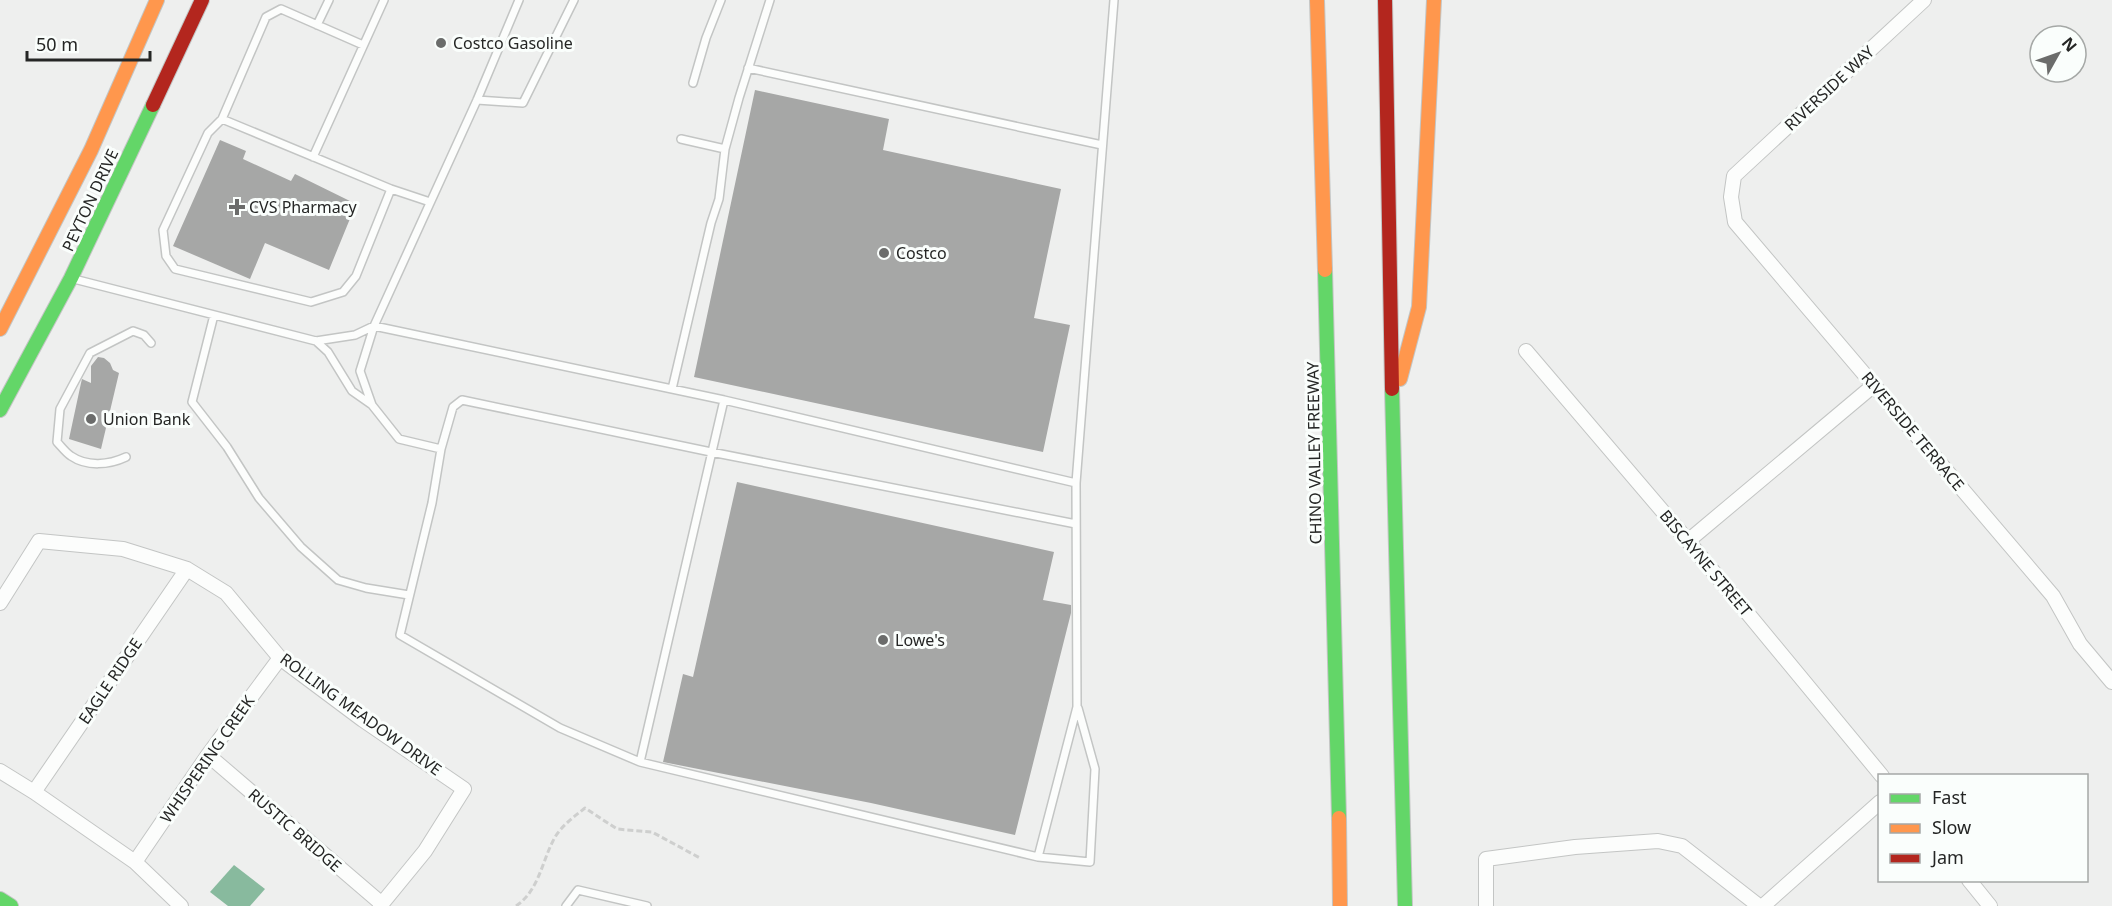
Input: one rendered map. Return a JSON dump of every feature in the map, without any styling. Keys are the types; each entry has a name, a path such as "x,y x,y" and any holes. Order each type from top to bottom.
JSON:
{"main road":[{"name":"PEYTON DRIVE","path":"0,329 77,181 157,0"},
{"name":"PEYTON DRIVE","path":"0,410 71,278 202,0"},
{"name":"CHINO VALLEY FREEWAY","path":"1317,0 1337,708 1340,906"},
{"path":"1385,0 1392,408 1405,906"},
{"path":"1392,408 1419,307 1434,0"},
{"path":"0,899 11,906"}],"street":[{"name":"RIVERSIDE WAY","path":"1734,176 1924,0"},
{"name":"RIVERSIDE TERRACE","path":"1734,176 1731,197 1736,222 2053,596 2080,644 2112,682"},
{"name":"BISCAYNE STREET","path":"1526,351 1688,541 1880,774"},
{"path":"1688,541 1874,384"},
{"name":"ROLLING MEADOW DRIVE","path":"0,603 39,541 123,549 187,570 226,593 280,658 363,720 464,789 425,851 381,905"},
{"name":"EAGLE RIDGE","path":"34,792 187,570"},
{"name":"WHISPERING CREEK","path":"135,862 208,755 280,658"},
{"name":"RUSTIC BRIDGE","path":"208,755 381,905"},
{"path":"0,771 135,862 181,906"},
{"path":"1486,906 1486,859 1575,847 1658,841 1682,846 1761,906 1878,804"},
{"path":"1971,882 1989,906"}],"lane":[{"path":"317,25 329,0"},
{"path":"314,157 384,0"},
{"path":"372,405 360,371 374,326 477,100 519,0"},
{"path":"477,100 523,103 574,0"},
{"path":"693,83 706,38 721,0"},
{"path":"672,388 711,223 719,199 725,149 770,0"},
{"path":"1038,857 1077,706 1076,483 1114,0"},
{"path":"363,45 280,9 266,17 222,119 208,133 163,230 166,256 175,269 311,302 344,292 356,276 391,189"},
{"path":"748,68 1102,145"},
{"path":"222,119 391,189 430,202"},
{"path":"681,139 725,149"},
{"path":"71,278 316,341 355,334 374,326 672,388 1076,483"},
{"path":"214,315 192,402 227,447 260,498 301,547 338,580 366,588 409,595"},
{"path":"126,458 112,464 95,464 71,456 57,442 60,409 90,354 133,331 144,335 151,343"},
{"path":"316,341 328,352 352,391 372,405 399,439 441,449"},
{"path":"1076,524 462,400 453,407 441,449 432,503 400,635 560,728 640,762 1038,857 1090,862 1095,769 1077,706"},
{"path":"640,762 723,400"},
{"path":"566,906 578,890 647,906"}],"path":[{"path":"516,906 524,901 538,880 556,836 565,823 585,808 617,829 652,832 700,858"}],"shaded area":[{"path":"234,865 265,889 250,906 228,906 210,892"}],"building":[{"name":"Costco","path":"755,90 889,119 883,150 1061,189 1034,318 1070,325 1043,452 694,377"},
{"name":"CVS Pharmacy","path":"220,140 246,151 243,159 291,181 295,174 356,204 329,270 265,243 250,279 173,246"},
{"name":"Union Bank","path":"98,357 104,358 113,370 119,373 101,449 69,439 82,379 91,383 91,366"},
{"name":"Lowe's","path":"737,482 1054,552 1043,600 1071,605 1071,613 1015,835 871,803 663,762 683,674 693,677"}],"traffic: fast":[{"path":"0,410 71,278 153,105"},
{"path":"1325,270 1339,818"},
{"path":"1392,389 1405,906"},
{"path":"0,899 11,906"}],"traffic: slow":[{"path":"0,329 91,150 157,0"},
{"path":"1317,0 1325,270"},
{"path":"1400,379 1419,307 1434,0"},
{"path":"1339,818 1340,906"}],"traffic: jam":[{"path":"153,105 202,0"},
{"path":"1385,0 1392,389"}],"place":[{"name":"Costco Gasoline","path":"441,43"},
{"name":"CVS Pharmacy","path":"237,207"},
{"name":"Costco","path":"884,253"},
{"name":"Union Bank","path":"91,419"},
{"name":"Lowe's","path":"883,640"}]}
